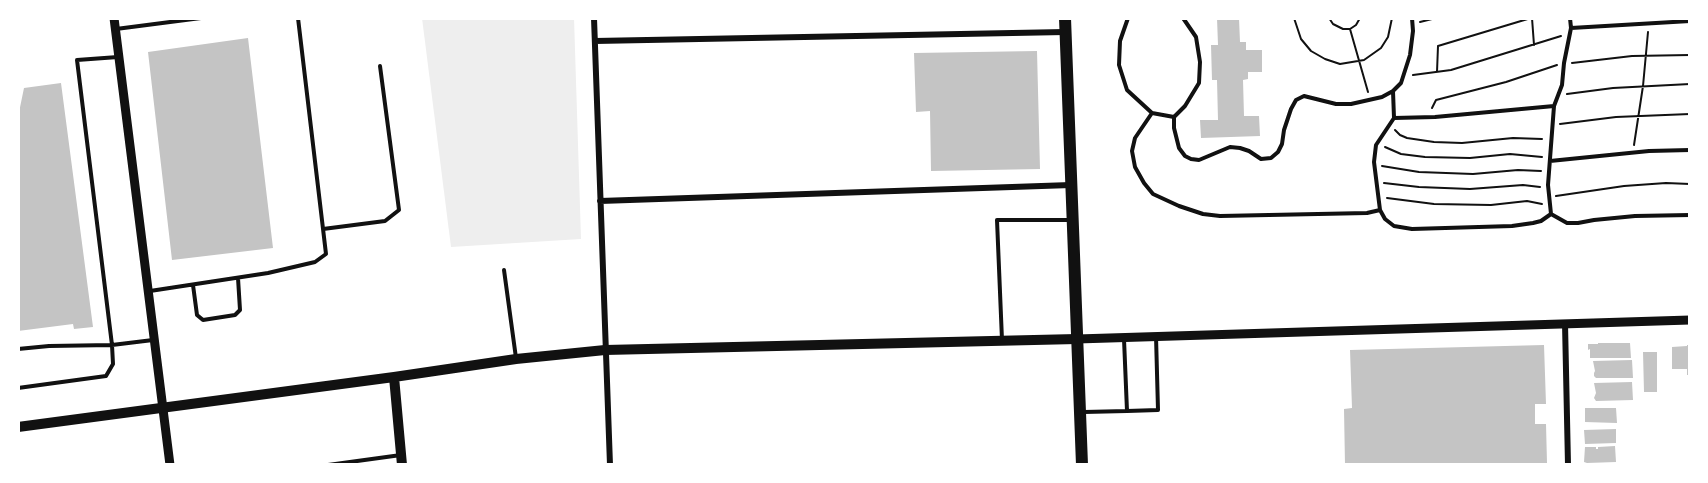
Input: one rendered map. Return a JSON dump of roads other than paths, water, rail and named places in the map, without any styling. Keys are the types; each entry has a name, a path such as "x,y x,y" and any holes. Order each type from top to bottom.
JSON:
{"main road":[{"path":"1065,18 1082,465"},
{"path":"18,427 516,359 606,350 1077,339"},
{"path":"394,377 402,460"}],"street":[{"path":"114,18 170,465"},
{"path":"594,18 610,465"},
{"path":"595,41 1065,33"},
{"path":"600,201 1071,185"},
{"path":"1077,339 1690,320"},
{"path":"1565,323 1568,465"}],"lane":[{"path":"115,29 201,18"},
{"path":"148,291 268,273 315,262 326,255 298,18"},
{"path":"1128,18 1119,41 1119,65 1127,90 1152,113 1174,117"},
{"path":"1183,18 1196,37 1200,62 1199,83 1185,106 1174,117 1174,128 1179,148 1185,156 1191,159 1199,159 1230,147 1249,151 1261,159 1271,158 1282,144 1284,130 1296,100 1304,96 1336,104 1351,104 1370,101 1394,91 1401,83 1410,55 1412,18"},
{"path":"1551,214 1548,185 1554,105 1562,85 1564,63 1572,28 1570,18"},
{"path":"1572,28 1690,21"},
{"path":"18,388 105,376 113,364 77,60 118,57"},
{"path":"323,229 385,221 399,210 381,66"},
{"path":"1394,91 1394,118 1376,145 1374,162 1380,210 1385,219 1394,226 1412,229 1533,223 1551,214"},
{"path":"1394,118 1509,111 1554,105"},
{"path":"1152,113 1135,138 1132,151 1135,167 1143,183 1153,194 1179,206 1203,214 1220,216 1367,213 1380,210"},
{"path":"1550,161 1648,151 1690,150"},
{"path":"1551,214 1567,223 1635,216 1690,215"},
{"path":"1002,340 997,220 1072,220"},
{"path":"504,270 516,359"},
{"path":"193,285 197,315 203,320 235,315 240,310 238,278"},
{"path":"1080,412 1158,410 1156,336"},
{"path":"1124,337 1127,411"},
{"path":"18,350 49,346 112,345 154,340"},
{"path":"328,465 402,460"}]}
